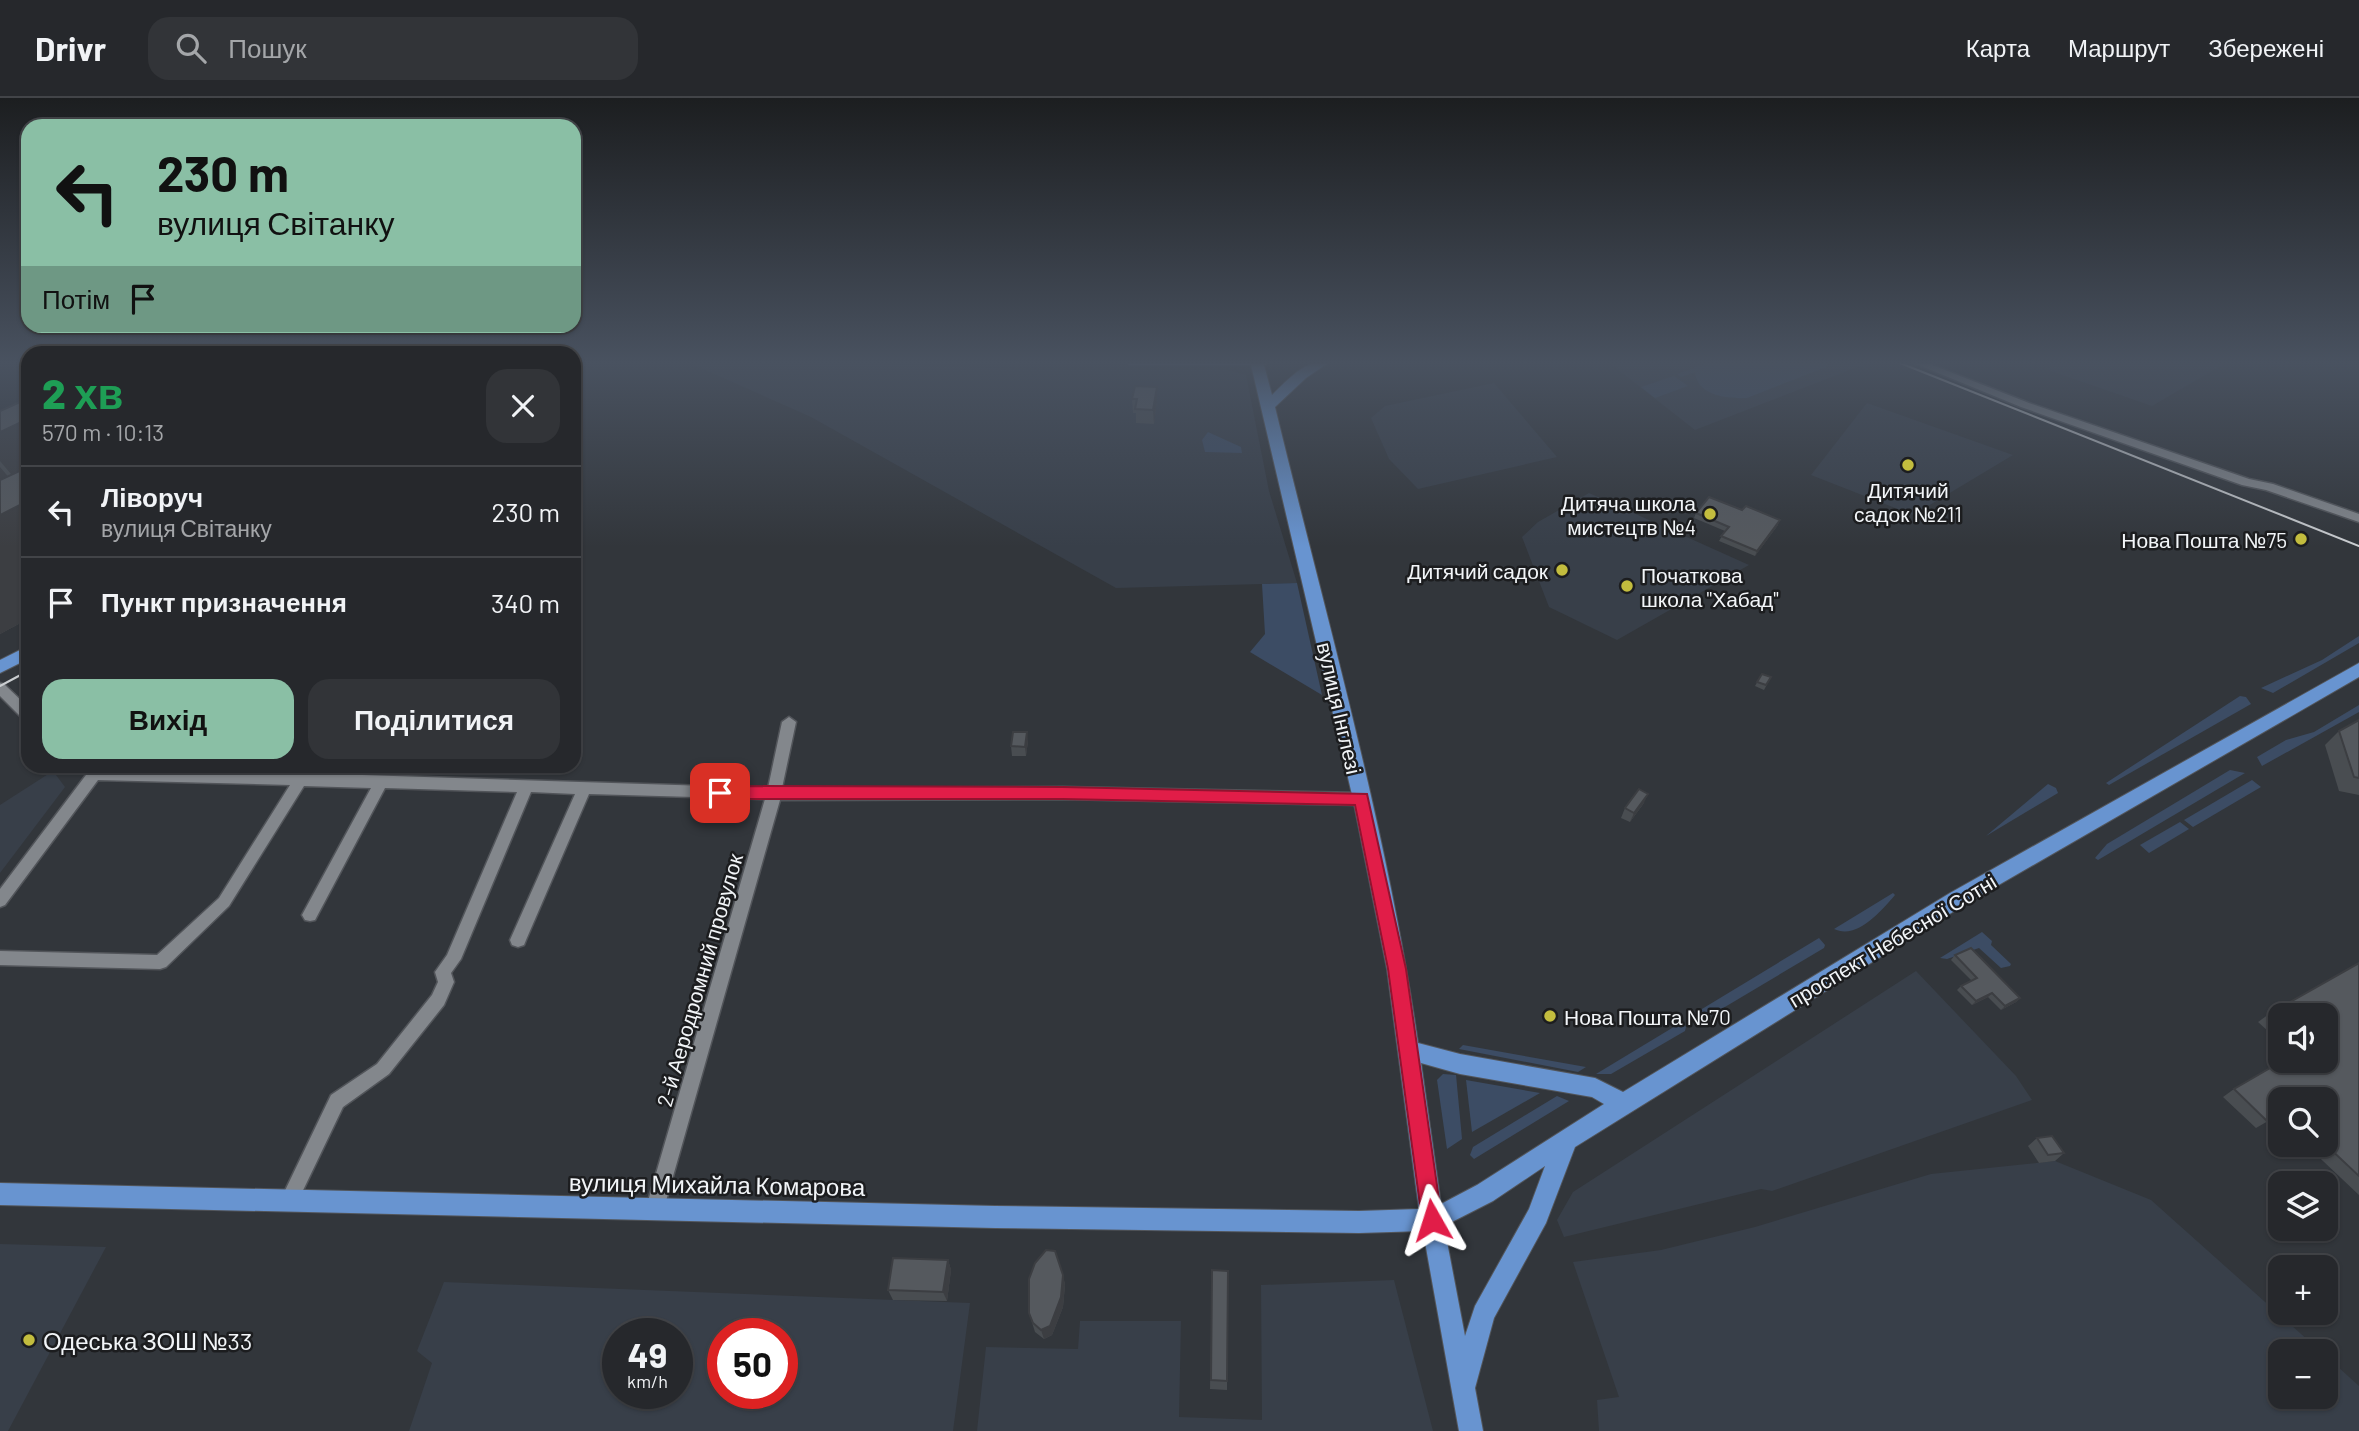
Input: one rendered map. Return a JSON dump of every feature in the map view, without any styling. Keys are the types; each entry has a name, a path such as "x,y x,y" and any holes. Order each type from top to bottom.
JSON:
{"main road":[{"name":"вулиця Інглезі","path":"1273,423 1362,799 1397,969 1411,1051 1432,1220 1471,1431"},
{"path":"0,667 21,656"},
{"name":"проспект Небесної Сотні","path":"1432,1220 1486,1194 1624,1104 1957,898 2359,669"},
{"path":"1411,1051 1460,1064 1595,1088 1624,1104"},
{"path":"1462,1393 1483,1314 1538,1215 1566,1141"},
{"name":"вулиця Михайла Комарова","path":"0,1194 1332,1222 1432,1220"}],"street":[{"path":"2077,423 2359,518"},
{"path":"0,690 21,709"},
{"name":"2-й Аеродромний провулок","path":"655,1208 774,794 789,722"},
{"path":"0,901 88,773"},
{"path":"142,773 299,782 774,794 1063,793 1362,799"},
{"path":"0,958 160,962 225,902 299,782"},
{"path":"310,915 381,783"},
{"path":"289,1201 340,1096 383,1069 438,1000 446,982 443,972 453,959 526,787"},
{"path":"518,940 584,789"}],"shaded area":[{"path":"822,423 1256,423 1269,491 1297,583 1116,588"},
{"path":"1373,423 1528,423 1557,457 1418,489 1389,459"},
{"path":"1686,423 1713,423 1695,430"},
{"name":"Дитячий садок №211","path":"1851,423 1924,423 2013,455 1913,515 1811,475"},
{"path":"1208,432 1241,447 1242,453 1205,452 1202,440"},
{"name":"Початкова школа \"Хабад\"","path":"1589,493 1749,565 1617,640 1549,607 1522,537 1538,522"},
{"path":"1297,583 1322,695 1250,652 1265,634 1262,584"},
{"path":"2359,636 2359,643 2273,693 2261,688 2322,660"},
{"path":"2240,696 2246,697 2251,704 2109,785 2106,783"},
{"path":"2359,705 2359,712 2262,766 2257,757 2286,740 2314,732"},
{"path":"2230,770 2245,773 2098,860 2095,858 2107,844"},
{"path":"50,773 54,773 65,787 0,873 0,805"},
{"path":"2252,780 2261,787 2193,827 2184,820"},
{"path":"2048,784 2056,788 2058,793 1986,836"},
{"path":"2180,822 2189,829 2149,853 2140,845"},
{"path":"1893,893 1895,895 1883,909 1860,927 1851,931 1834,929"},
{"path":"1982,932 2010,966 2001,968 1979,948 1947,959 1940,958"},
{"path":"1819,938 1825,945 1824,948 1703,1020 1692,1015"},
{"path":"1916,971 2016,1076 2032,1100 1772,1191 1761,1189 1564,1237 1557,1220 1573,1192"},
{"path":"1682,1022 1686,1027 1685,1031 1611,1074 1596,1074"},
{"path":"1463,1045 1586,1067 1578,1072 1459,1049"},
{"path":"1443,1074 1456,1075 1462,1139 1447,1149 1437,1080"},
{"path":"1466,1080 1540,1093 1472,1132"},
{"path":"1557,1096 1569,1101 1474,1159 1470,1155 1473,1147"},
{"path":"2055,1161 2151,1200 2268,1305 2268,1325 2291,1325 2307,1339 2268,1339 2268,1409 2338,1409 2338,1367 2359,1386 2359,1431 1599,1431 1597,1400 1619,1397 1573,1262 1661,1250 1755,1227 1931,1174"},
{"name":"Одеська ЗОШ №33","path":"0,1244 106,1247 8,1431 0,1431"},
{"path":"1394,1280 1433,1431 977,1431 986,1347 1078,1349 1080,1321 1181,1321 1179,1417 1262,1420 1261,1285"},
{"path":"444,1282 970,1303 953,1431 409,1431 432,1363 417,1351"}],"building":[{"path":"0,423 19,423 0,432"},
{"path":"21,470 21,504 0,515 0,480"},
{"path":"1709,497 1742,510 1746,506 1780,520 1757,551 1721,536 1729,527 1696,513"},
{"path":"1762,674 1771,677 1766,685 1757,682"},
{"path":"2359,720 2359,778 2354,777 2339,731"},
{"path":"1013,732 1027,732 1025,747 1011,746"},
{"path":"1639,789 1648,794 1634,813 1625,808"},
{"path":"1971,948 2020,998 2005,1006 1992,993 1976,1001 1961,986 1977,978 1955,955"},
{"path":"2359,963 2359,1176 2338,1156 2338,1087 2268,1087 2267,1121 2234,1089 2268,1069 2268,1073 2338,1073 2338,1003 2288,1003"},
{"path":"2052,1136 2064,1153 2048,1155 2037,1138"},
{"path":"1046,1250 1055,1251 1063,1275 1061,1297 1050,1326 1041,1330 1033,1323 1029,1313 1029,1279 1035,1263"},
{"path":"893,1258 948,1260 943,1292 888,1290"},
{"path":"1212,1270 1228,1271 1227,1381 1211,1380"}],"tram line":[{"path":"2051,423 2359,546"},
{"path":"0,686 21,675"}],"place":[{"name":"Дитячий садок №211","path":"1908,465"},
{"name":"Дитяча школа мистецтв №4","path":"1710,514"},
{"name":"Нова Пошта №75","path":"2301,539"},
{"name":"Дитячий садок","path":"1562,570"},
{"name":"Початкова школа \"Хабад\"","path":"1627,586"},
{"name":"Нова Пошта №70","path":"1550,1016"},
{"name":"Одеська ЗОШ №33","path":"29,1340"}],"route":[{"path":"720,793 1063,793 1362,799 1411,1051 1432,1220"}]}
